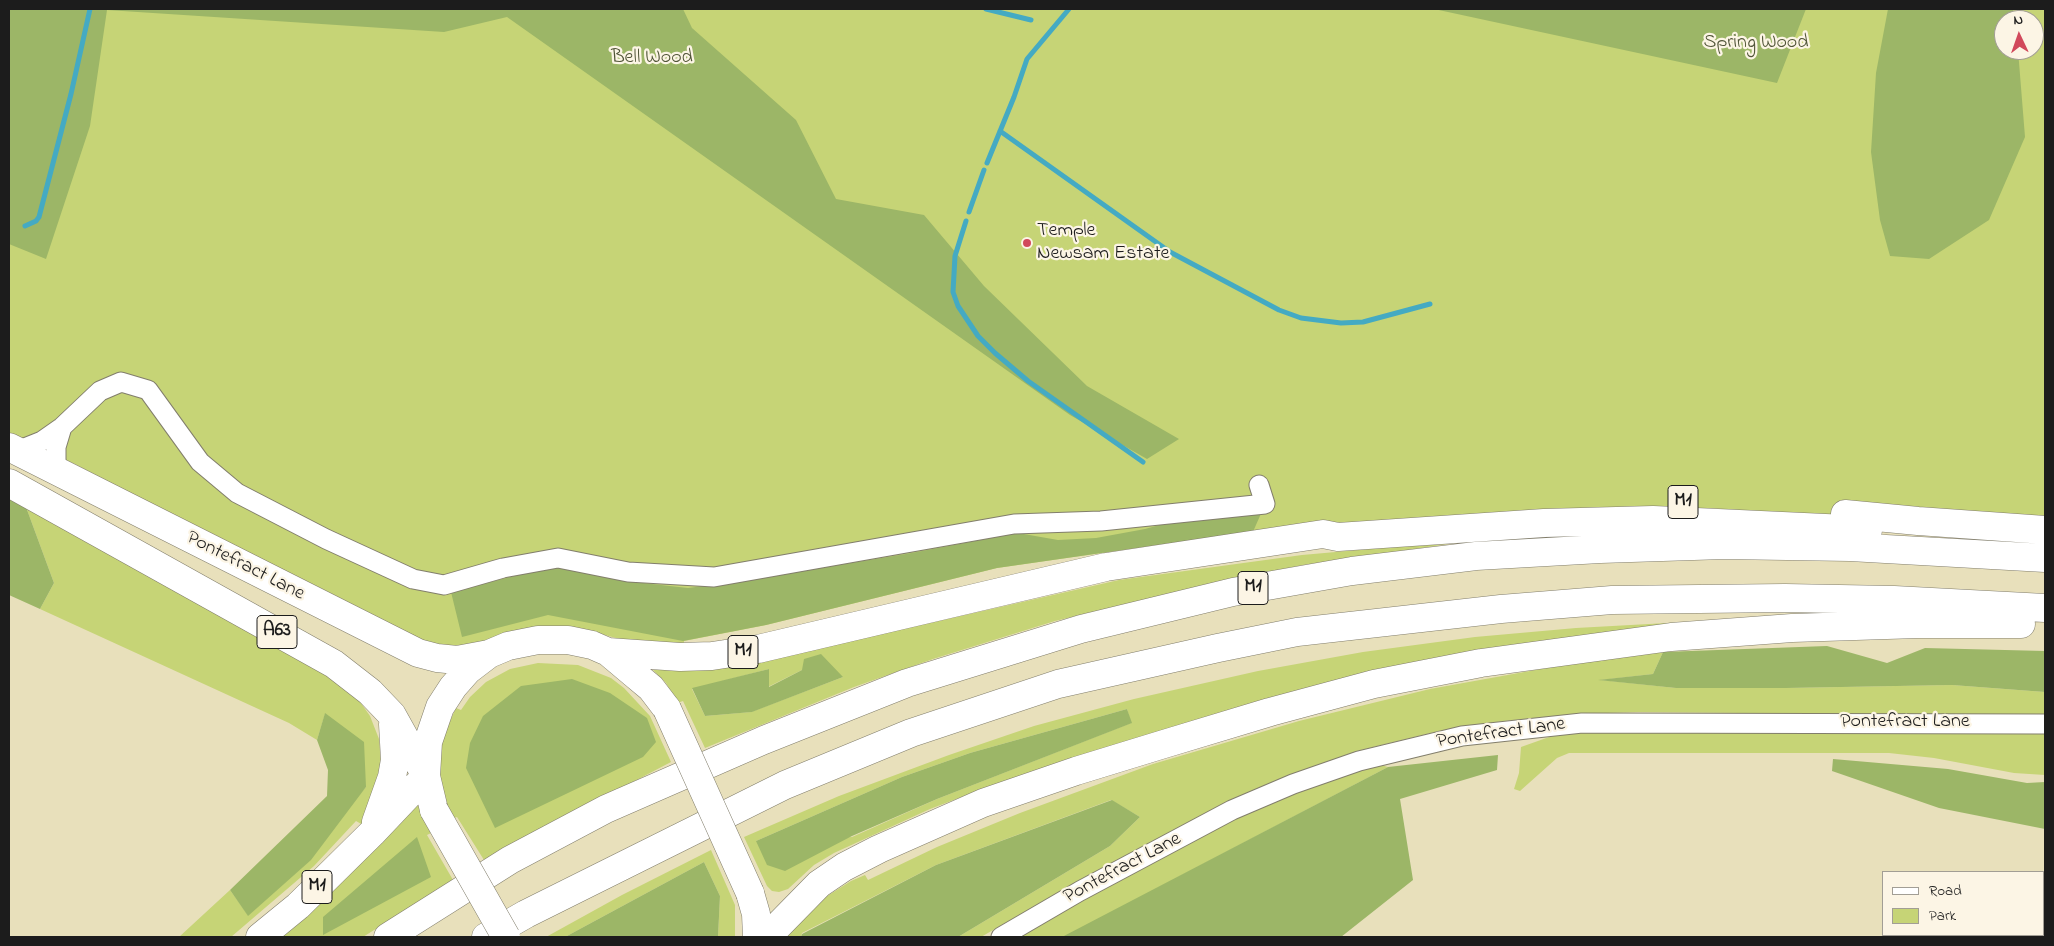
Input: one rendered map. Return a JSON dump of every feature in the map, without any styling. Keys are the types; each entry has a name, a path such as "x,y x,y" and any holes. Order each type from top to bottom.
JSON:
{"highway":[{"name":"Pontefract Lane","path":"13,449 418,653 437,658 458,660 489,654"},
{"name":"Pontefract Lane","path":"9,483 334,664 370,692 392,715 426,776"},
{"name":"M1","path":"1323,534 1344,522 1492,509 1605,502 1681,502 1763,506 1918,521 2045,530"},
{"name":"M1","path":"608,652 680,657 712,656 758,650 1106,567 1323,534 1338,537 1544,523 1652,520 1782,525 2045,544"},
{"name":"M1","path":"388,937 510,860 589,819 764,740 907,684 953,669 1081,629 1233,592 1352,571 1476,556 1600,549 1724,546 1850,548 2045,558"},
{"path":"486,937 526,914 784,785 912,733 1058,684 1218,648 1297,632 1501,609 1612,600 1785,598 1894,600 2045,608"},
{"path":"767,937 819,884 844,867 879,849 983,803 1094,765 1270,712 1374,684 1481,662 1671,637 1792,628 1918,624 2045,623"},
{"path":"506,937 434,810 426,776 428,742 440,706 453,687 468,670 489,654 508,646 538,640 568,640 592,645 608,652 651,688 667,709 750,893 756,914 757,937"},
{"name":"M1","path":"372,833 396,760 392,715"},
{"name":"M1","path":"260,937 298,906 372,833 426,776"}],"street":[{"path":"13,449 42,441 62,427 100,391 121,382 148,390 200,462 237,493 326,539 414,579 444,584 503,568 558,558 628,572 714,577 1014,524 1101,522 1265,504 1259,485"},
{"path":"56,472 56,447 62,427"},
{"name":"Pontefract Lane","path":"1001,937 1080,891 1232,810 1293,784 1359,761 1462,736 1582,723 2045,724"}],"green space":[{"name":"Temple Newsam Estate","path":"9,9 2045,9 2045,530 1707,508 1573,510 1252,534 1185,541 997,568 766,625 684,641 684,648 639,644 578,628 465,648 400,640 75,464 9,436"},
{"name":"Bell Wood","path":"9,9 683,9 692,28 796,120 836,199 924,215 984,286 1087,386 1179,439 1147,459 1070,415 507,17 444,32 107,10 90,126 46,259 9,244"},
{"name":"Spring Wood","path":"1434,9 1806,9 1777,83"},
{"path":"1888,9 2013,9 1994,10 1994,60 2019,60 2025,137 1989,220 1929,259 1890,256 1880,220 1871,152 1876,73"},
{"path":"9,498 26,507 54,583 40,609 9,595"},
{"path":"26,507 337,681 356,696 370,716 379,739 381,763 363,825 356,821 314,866 231,937 179,937 230,890 248,915 366,787 325,714 317,740 289,723 40,609 54,583"},
{"path":"1263,509 1252,534 1185,541 997,568 766,625 683,641 548,615 462,637 451,592 526,573 564,567 625,581 688,588 906,554 1018,533 1058,540 1096,538 1145,529 1174,521"},
{"path":"1449,544 1303,565 1218,582 1055,621 933,659 854,687 705,748 683,701 677,703 666,683 653,670 711,669 754,663 1119,580 1302,555","holes":["769,669 768,687 802,670 843,677 751,712 705,716 692,689"]},
{"path":"1722,620 1656,631 972,793 930,809 834,853 814,865 788,889 779,892 772,891 767,886 744,837 839,796 949,755 1034,726 1134,699 1258,671 1363,652 1475,637 1576,628","holes":["1127,709 1131,723 937,799 852,837 756,841 902,777 970,753"]},
{"path":"1827,646 1887,663 1925,648 2045,651 2045,692 1952,685 1676,688 1598,680 1653,674 1663,652"},
{"path":"1663,652 1653,674 1601,680 1676,688 1952,685 2045,692 2045,716 1638,712 1577,714 1504,721 1439,731 1357,751 1291,775 1230,802 1078,881 981,937 958,937 1110,846 1140,817 1111,800 936,865 802,933 801,937 785,937 824,898 851,881 865,875 868,880 937,847 1020,813 1153,764 1299,721 1430,689 1552,667"},
{"path":"821,654 843,677 752,712 705,716 692,688 769,669 769,687 802,670 804,659"},
{"path":"538,663 578,665 611,678 624,688 650,716 671,762 484,860 457,817 452,819 445,803 439,776 444,734 456,708 461,710 470,697 486,682 510,669"},
{"path":"572,679 610,693 647,718 656,742 643,757 495,828 466,768 470,743 483,716 521,686"},
{"path":"1127,709 1132,723 937,799 852,836 785,871 767,865 756,841 902,777 970,753"},
{"path":"325,713 364,742 366,787 311,860 248,916 230,890 327,796 328,770 317,740"},
{"path":"1644,729 2045,733 2045,775 2014,773 1934,758 1889,753 1569,753 1557,758 1520,791 1514,789 1519,773 1521,747 1552,736"},
{"path":"1498,755 1497,770 1400,799 1413,880 1341,937 1062,937 1388,767"},
{"path":"1833,759 1948,769 2027,783 2045,782 2045,829 1939,808 1832,771"},
{"path":"1381,765 1388,767 1068,935 1062,937 1012,937 1235,816 1327,780"},
{"path":"1112,800 1140,817 1110,846 958,937 801,937 802,934 936,865"},
{"path":"418,803 421,815 431,833 427,835 453,880 363,937 282,937 310,912"},
{"path":"417,837 431,877 323,935 323,917"},
{"path":"711,850 735,905 735,937 718,937 720,896 704,862 565,937 546,937 622,895"},
{"path":"704,862 720,896 718,937 565,937"}],"waterway":[{"path":"25,226 36,221 39,217 71,94 90,9"},
{"path":"986,9 1031,20"},
{"path":"987,163 1014,97 1027,59 1069,9"},
{"path":"1000,131 1170,252 1279,310 1301,318 1341,323 1363,322 1430,304"},
{"path":"969,212 984,170"},
{"path":"966,221 955,256 953,292 958,306 978,336 1028,381 1143,462"}],"place":[{"name":"Temple Newsam Estate","path":"1027,243"}]}
